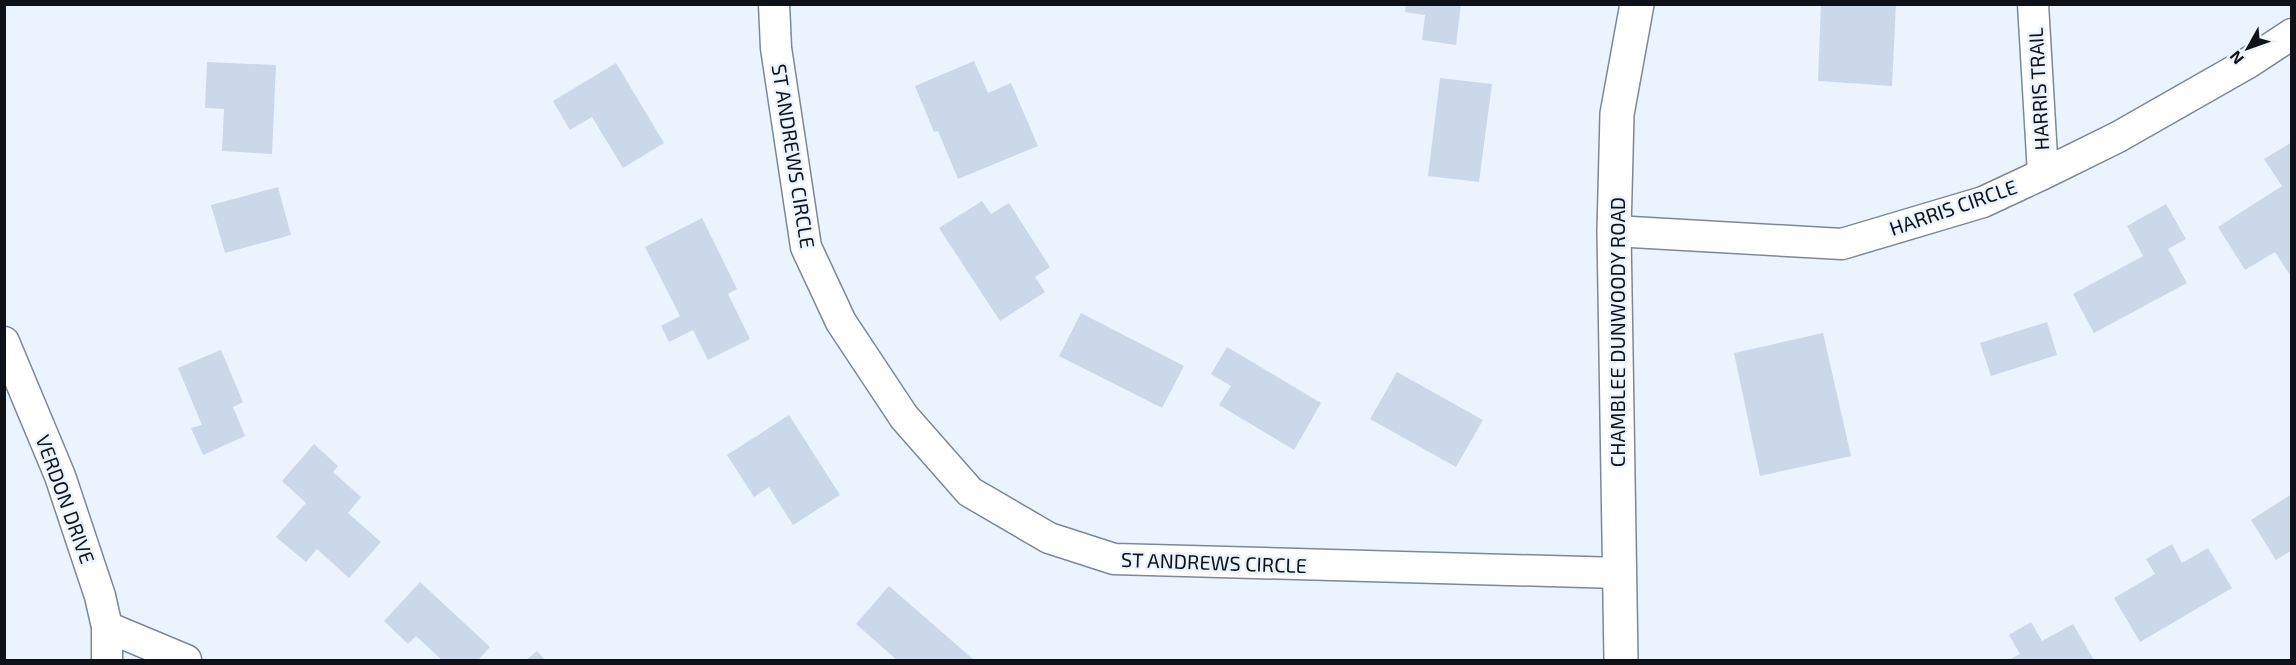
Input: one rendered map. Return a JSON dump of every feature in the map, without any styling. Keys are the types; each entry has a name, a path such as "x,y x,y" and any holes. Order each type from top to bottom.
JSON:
{"street":[{"name":"ST ANDREWS CIRCLE","path":"774,4 776,48 806,247 841,322 904,417 970,492 1049,538 1114,559 1619,573"},
{"name":"CHAMBLEE DUNWOODY ROAD","path":"1621,660 1614,231 1617,114 1637,4"},
{"name":"HARRIS TRAIL","path":"2033,4 2043,174"},
{"name":"HARRIS CIRCLE","path":"1614,231 1842,244 1983,202 2128,131 2248,63 2292,34"},
{"name":"VERDON DRIVE","path":"4,342 60,476 100,596 107,627 107,660"},
{"path":"107,627 186,660"}],"building":[{"path":"1406,4 1461,4 1456,45 1422,40 1425,15 1405,12"},
{"path":"1821,4 1896,4 1892,86 1818,81"},
{"path":"974,61 988,93 1011,83 1038,146 958,179 938,131 934,132 915,86"},
{"path":"207,62 276,65 272,154 222,151 224,109 205,108"},
{"path":"616,63 664,143 623,168 592,117 570,130 553,101"},
{"path":"1440,78 1492,84 1479,182 1428,176"},
{"path":"2292,142 2292,278 2275,252 2245,270 2218,227 2282,186 2264,159"},
{"path":"278,187 291,235 225,253 211,205"},
{"path":"982,201 991,214 1009,203 1050,267 1035,277 1045,292 1000,321 939,228"},
{"path":"2166,204 2186,239 2168,249 2187,283 2094,333 2073,294 2143,256 2127,226"},
{"path":"702,218 737,289 728,294 750,339 708,360 693,330 669,342 661,326 680,316 645,247"},
{"path":"1081,313 1184,366 1162,408 1059,356"},
{"path":"2047,322 2057,355 1991,376 1980,343"},
{"path":"1823,333 1851,456 1760,476 1734,353"},
{"path":"1227,347 1321,403 1294,450 1219,405 1231,386 1211,374"},
{"path":"221,350 243,402 233,407 245,436 203,455 191,428 202,425 178,368"},
{"path":"1397,372 1483,420 1456,467 1370,419"},
{"path":"789,415 840,495 793,525 769,487 754,497 727,455"},
{"path":"314,444 338,466 333,472 361,497 348,513 381,542 349,578 317,549 306,562 276,537 306,503 282,481"},
{"path":"2292,494 2292,550 2276,560 2251,520"},
{"path":"2172,544 2182,563 2208,548 2232,588 2140,642 2114,598 2155,574 2146,559"},
{"path":"420,582 490,647 478,660 442,660 416,636 408,644 384,621"},
{"path":"889,586 974,660 897,660 856,624"},
{"path":"2031,622 2042,641 2073,624 2094,660 2009,660 2020,654 2009,635"},
{"path":"537,651 545,660 526,660"}]}
